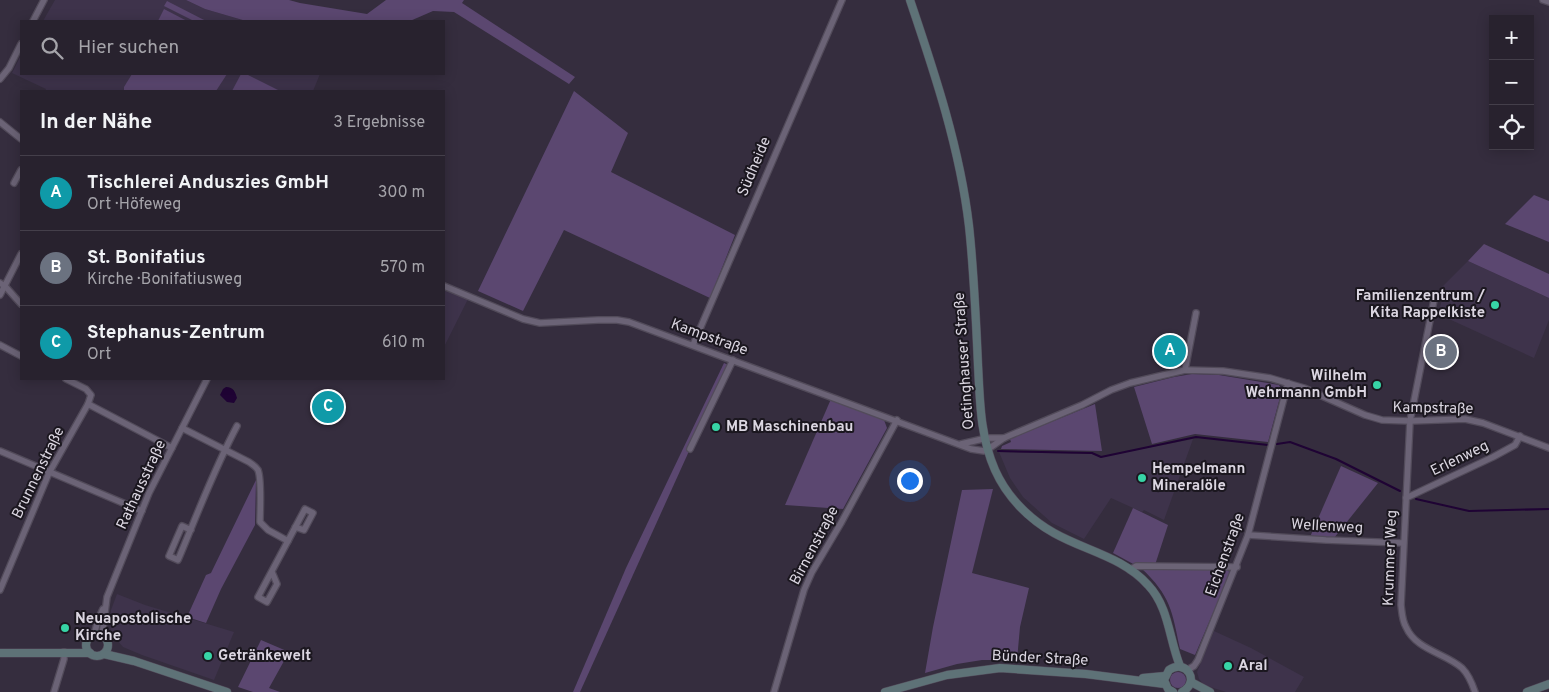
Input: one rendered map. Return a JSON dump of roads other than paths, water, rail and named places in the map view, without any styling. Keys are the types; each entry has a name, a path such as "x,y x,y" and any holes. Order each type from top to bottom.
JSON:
{"street":[{"path":"34,20 44,0"},
{"name":"Südheide","path":"693,345 832,19 842,0"},
{"name":"Oetinghauser Straße","path":"910,0 948,120 965,202 972,256 981,419 987,450 1004,487 1014,501 1041,525 1056,534 1102,554 1130,570 1149,585 1164,610 1172,640 1184,668 1190,674 1191,682"},
{"path":"1543,0 1549,2"},
{"path":"0,79 9,68 20,46"},
{"path":"0,122 20,138"},
{"path":"14,183 20,172"},
{"path":"0,295 2,284 20,256"},
{"path":"2,284 20,303"},
{"name":"Kampstraße","path":"445,286 523,319 540,323 617,320 629,322 984,452 1004,438 1082,405 1111,390 1130,383 1185,370 1223,371 1270,378 1304,388 1365,415 1382,420 1410,422 1465,419 1483,423 1549,448"},
{"name":"Krummer Weg","path":"1434,300 1410,422 1401,605 1406,629 1412,637 1422,645 1461,667 1472,682 1475,692"},
{"path":"1185,370 1196,312"},
{"path":"0,345 20,355"},
{"path":"690,449 733,360"},
{"path":"68,380 86,389 91,395 88,404 172,448"},
{"name":"Rathausstraße","path":"98,636 105,604 149,493 206,380"},
{"name":"Eichenstraße","path":"1184,668 1194,666 1198,660 1237,567 1248,535 1288,383"},
{"name":"Brunnenstraße","path":"1,585 49,473 88,404"},
{"name":"Birnenstraße","path":"774,692 804,590 812,572 897,420"},
{"path":"191,530 182,526 170,556 178,560 191,530 224,450 237,426"},
{"path":"182,428 249,462 258,471 260,522 268,530 288,541"},
{"name":"Erlenweg","path":"1406,498 1515,445 1520,436"},
{"name":"Kampstraße","path":"961,444 984,439 1004,438"},
{"path":"0,451 142,511"},
{"path":"272,572 277,584 267,602 258,598 295,527"},
{"name":"Wellenweg","path":"1248,535 1403,543"},
{"path":"1130,570 1136,566 1237,567"},
{"path":"88,649 89,639 98,636 106,640 106,650"},
{"name":"Oetinghauser Straße","path":"1171,668 1172,640"},
{"path":"0,653 64,652 88,649 97,656 106,650"},
{"path":"106,650 227,692"},
{"path":"54,692 64,659 64,652"},
{"name":"Bünder Straße","path":"885,692 947,675 1000,668 1165,680"},
{"path":"1173,692 1168,689 1165,680 1171,668 1184,668"},
{"path":"1188,691 1191,682 1210,692"},
{"path":"1527,692 1549,684"}],"waterway":[{"path":"998,451 1092,453 1101,457 1196,437 1268,445"},
{"path":"1277,444 1290,442 1336,459 1400,491"},
{"path":"1416,499 1469,511 1549,509"}],"place":[{"name":"Familienzentrum / Kita Rappelkiste","path":"1495,305"},
{"name":"Tischlerei Anduszies GmbH","path":"1170,351"},
{"name":"St. Bonifatius","path":"1441,352"},
{"name":"Wilhelm Wehrmann GmbH","path":"1377,385"},
{"name":"Stephanus-Zentrum","path":"328,407"},
{"name":"MB Maschinenbau","path":"716,427"},
{"name":"Hempelmann Mineralöle","path":"1142,478"},
{"name":"Neuapostolische Kirche","path":"65,628"},
{"name":"Getränkewelt","path":"208,656"},
{"name":"Aral","path":"1228,666"}]}
